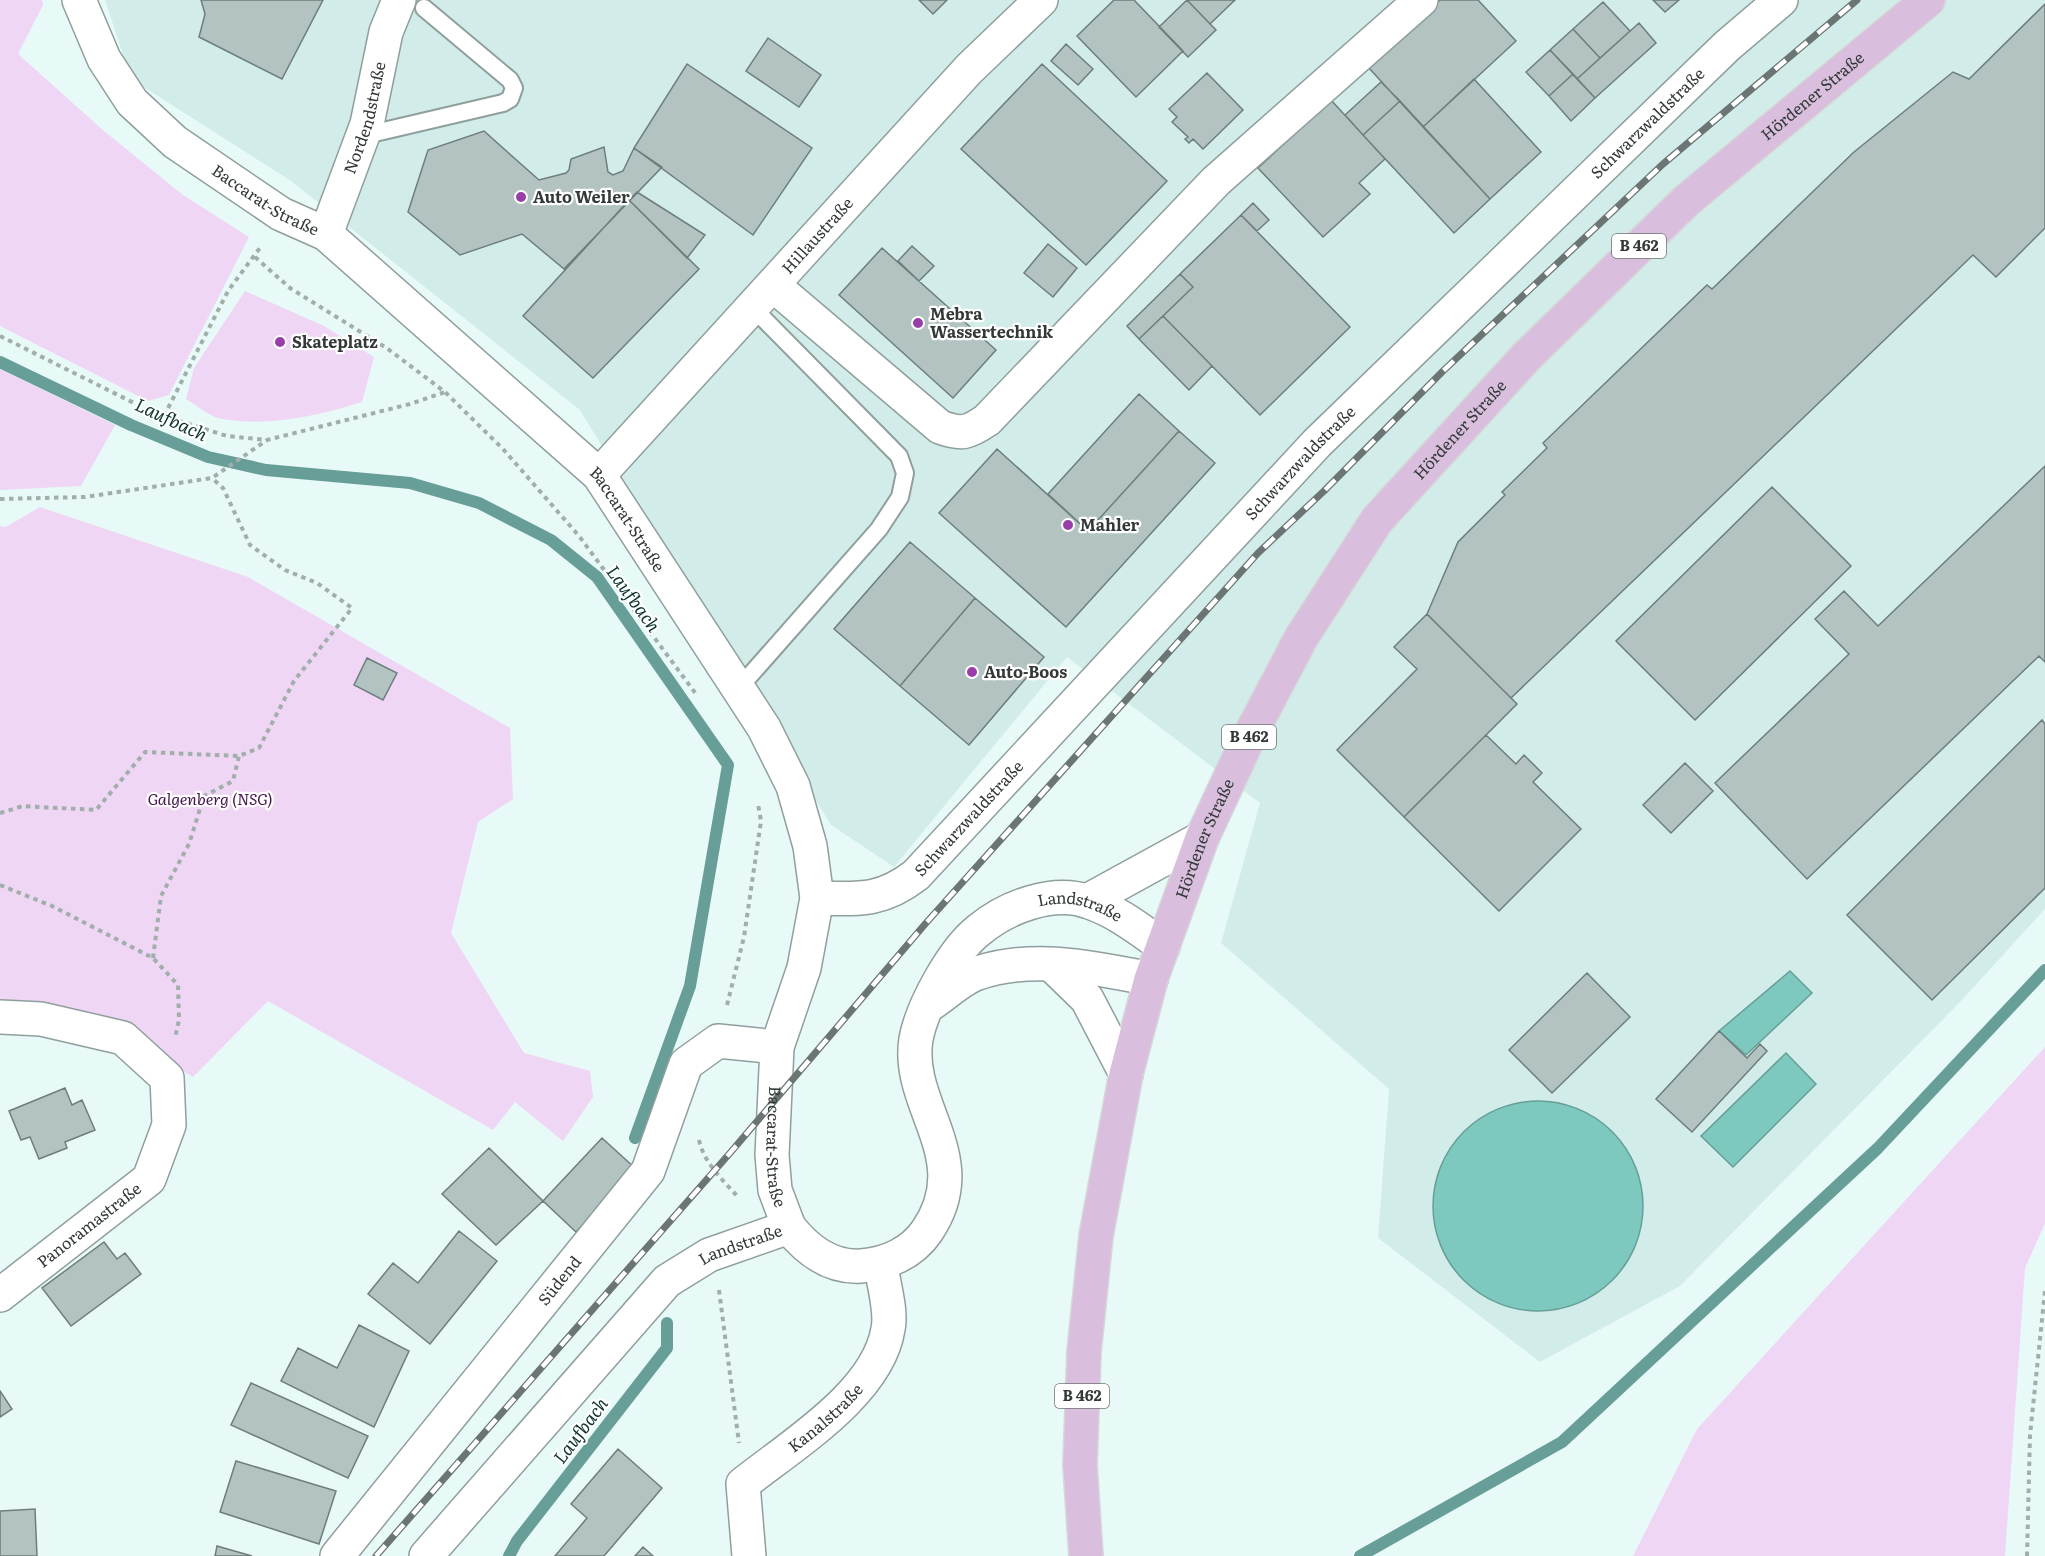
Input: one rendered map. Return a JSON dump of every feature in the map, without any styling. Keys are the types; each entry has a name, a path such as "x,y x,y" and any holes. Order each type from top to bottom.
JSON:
{"main road":[{"name":"Hördener Straße","path":"1151,979 1202,838 1248,739 1301,639 1377,520 1526,357 1686,201 1928,0"},
{"name":"B 462","path":"1086,1556 1080,1465 1084,1352 1096,1236 1126,1074 1151,979"}],"street":[{"name":"Baccarat-Straße","path":"80,0 104,59 132,102 176,142 271,208 326,234 599,475 764,728 793,786 810,846 817,898 804,968 777,1047 772,1155 775,1190 789,1227"},
{"name":"Hillaustraße","path":"599,475 969,69 1041,0"},
{"path":"762,296 940,427 953,432 970,432 987,420 1216,181 1420,0"},
{"name":"Schwarzwaldstraße","path":"817,898 871,899 897,889 916,875 1317,443 1727,46 1781,0"},
{"name":"Nordendstraße","path":"326,234 362,136 386,32 412,4"},
{"path":"1087,901 1202,838"},
{"name":"Landstraße","path":"426,1556 667,1281 709,1255 789,1227 805,1247 826,1260 853,1266 881,1264 920,1242 941,1204 945,1185 944,1164 939,1141 917,1070 916,1040 928,1006 951,963 978,930 1014,908 1047,898 1087,901 1123,918 1163,946"},
{"path":"928,1006 976,974 1014,964 1091,967 1151,979"},
{"path":"1052,965 1087,999 1126,1074"},
{"path":"0,1017 41,1019 123,1038 167,1078"},
{"path":"718,1041 777,1047"},
{"name":"Südend","path":"337,1556 648,1171 686,1064 718,1041"},
{"name":"Panoramastraße","path":"0,1295 149,1179 169,1125 167,1078"},
{"name":"Kanalstraße","path":"743,1484 848,1400 869,1376 883,1352 889,1326 881,1264"},
{"path":"743,1484 749,1556"}],"lane":[{"path":"362,136 503,103 510,99 514,88 510,80 412,4"},
{"path":"738,689 879,529 900,497 905,473 899,456 762,296"}],"path":[{"path":"164,416 228,291 255,257 290,288 388,350 445,392 503,449 579,536 696,695"},
{"path":"0,336 164,416 226,436 267,440 410,404 445,392"},
{"path":"0,499 85,497 212,478 267,440"},
{"path":"0,813 23,806 96,810 145,752 239,756 259,748 294,681 352,608 317,583 285,570 250,545 223,488 212,478"},
{"path":"153,958 161,896 189,844 204,796 233,781 239,756"},
{"path":"718,1041 744,937 761,821 757,801"},
{"path":"0,885 52,906 153,958 178,986 178,1020 167,1078"},
{"path":"697,1130 702,1152 740,1199 758,1238"},
{"path":"709,1255 722,1303 743,1484"},
{"path":"2027,1556 2030,1436 2045,1291"}],"shaded area":[{"path":"105,0 2045,0 2045,909 1961,1001 1680,1286 1540,1362 1378,1238 1389,1089 1221,943 1260,803 1067,657 894,867 831,825 580,410 291,181 131,79"}],"green space":[{"path":"0,0 42,0 43,5 18,54 104,131 183,195 249,237 169,395 148,401 0,326"},
{"name":"Skateplatz","path":"245,291 324,326 374,357 362,402 309,416 254,422 218,418 186,399 194,368"},
{"path":"0,369 115,425 81,486 0,490"},
{"name":"Galgenberg (NSG)","path":"40,507 248,577 510,728 513,799 478,822 451,933 524,1053 590,1071 593,1097 563,1141 515,1102 493,1130 268,1001 193,1077 126,1037 0,1024 0,526 6,527"},
{"path":"2045,1047 2045,1223 2025,1268 2005,1556 1633,1556 1697,1429"}],"water":[{"path":"1790,971 1812,993 1746,1055 1719,1031"},
{"path":"1786,1053 1816,1084 1733,1167 1701,1136"},
{"path":"1538,1101 1558,1103 1578,1109 1596,1119 1612,1132 1625,1148 1635,1166 1641,1186 1643,1206 1641,1226 1635,1246 1625,1264 1612,1280 1596,1293 1578,1303 1558,1309 1538,1311 1518,1309 1498,1303 1480,1293 1464,1280 1451,1264 1441,1246 1435,1226 1433,1206 1435,1186 1441,1166 1451,1148 1464,1132 1480,1119 1498,1109 1518,1103"}],"building":[{"path":"201,0 323,0 282,79 199,37 205,14"},
{"path":"919,0 947,0 933,14"},
{"path":"1114,0 1134,0 1183,51 1136,97 1077,36"},
{"path":"1187,0 1235,0 1210,24"},
{"path":"1187,0 1216,30 1188,57 1159,27"},
{"path":"1440,0 1478,0 1516,41 1423,127 1368,67"},
{"path":"1653,0 1679,0 1665,12"},
{"path":"1603,2 1630,31 1600,58 1573,29"},
{"path":"2045,4 2045,228 1996,277 1973,255 1511,698 1427,614 1458,542 1505,495 1502,492 1547,448 1543,443 1707,285 1712,289 1854,152 1953,72 1969,79"},
{"path":"1639,23 1656,43 1595,98 1577,79"},
{"path":"1573,29 1600,58 1577,79 1550,50"},
{"path":"768,38 821,75 799,107 746,71"},
{"path":"1066,44 1093,69 1078,85 1051,61"},
{"path":"1550,50 1573,74 1549,96 1526,72"},
{"path":"687,64 812,148 753,235 634,148"},
{"path":"1042,64 1167,181 1086,265 961,149"},
{"path":"1207,73 1243,110 1203,149 1193,139 1189,143 1185,139 1188,137 1172,122 1177,117 1169,109"},
{"path":"1573,74 1595,98 1571,121 1549,96"},
{"path":"1474,79 1541,152 1490,199 1423,127"},
{"path":"1381,82 1400,101 1363,135 1345,115"},
{"path":"1331,100 1385,159 1359,183 1370,194 1323,237 1258,168"},
{"path":"1400,101 1490,199 1454,233 1363,135"},
{"path":"484,131 539,180 566,173 569,170 571,159 604,147 608,172 613,175 623,171 634,148 662,167 564,269 522,234 460,255 408,212 428,150"},
{"path":"637,192 705,235 687,258 629,200"},
{"path":"629,200 699,269 593,378 523,316"},
{"path":"1253,203 1269,220 1257,231 1241,215"},
{"path":"1241,215 1350,327 1260,415 1163,316 1193,287 1180,274"},
{"path":"1048,244 1077,268 1053,297 1024,273"},
{"path":"912,246 934,266 919,281 898,261"},
{"path":"882,248 996,350 953,398 839,295"},
{"path":"1180,274 1193,287 1139,339 1127,326"},
{"path":"1163,316 1212,366 1189,390 1139,339"},
{"path":"1139,394 1179,431 1088,531 1048,494"},
{"path":"1179,431 1215,463 1066,627 939,513 997,449 1088,531"},
{"path":"2045,466 2045,662 2039,656 1807,879 1715,783 1849,654 1815,619 1844,591 1878,626"},
{"path":"1772,487 1851,566 1695,720 1616,641"},
{"path":"910,542 975,598 900,686 834,629"},
{"path":"975,598 1044,657 969,745 900,686"},
{"path":"1427,614 1517,704 1404,817 1337,750 1417,669 1394,647"},
{"path":"367,658 397,673 383,700 354,685"},
{"path":"2042,720 2045,724 2045,888 1932,1000 1847,915"},
{"path":"1486,735 1516,764 1524,755 1542,773 1533,782 1581,829 1499,911 1404,817"},
{"path":"1685,763 1713,791 1671,833 1643,805"},
{"path":"1587,973 1630,1017 1552,1093 1509,1050"},
{"path":"1719,1031 1747,1058 1760,1044 1767,1051 1692,1132 1656,1099"},
{"path":"65,1088 72,1105 82,1100 95,1130 65,1142 67,1148 39,1159 30,1137 21,1140 9,1111"},
{"path":"602,1138 636,1169 576,1232 543,1201"},
{"path":"489,1148 543,1201 496,1245 442,1194"},
{"path":"459,1231 497,1261 430,1344 368,1294 393,1263 418,1283"},
{"path":"104,1242 117,1259 125,1253 141,1274 71,1326 42,1288"},
{"path":"359,1325 409,1351 374,1427 281,1381 298,1348 337,1368"},
{"path":"251,1383 368,1436 348,1478 231,1425"},
{"path":"0,1391 12,1409 0,1417"},
{"path":"618,1449 662,1488 604,1556 555,1556 587,1518 571,1504"},
{"path":"236,1461 336,1491 319,1544 220,1512"},
{"path":"35,1509 37,1556 0,1556 0,1511"},
{"path":"217,1546 252,1556 215,1556"},
{"path":"643,1547 653,1556 635,1556"}],"waterway":[{"name":"Laufbach","path":"0,362 131,425 208,457 266,470 410,483 479,503 551,540 597,577 728,765 690,986 635,1138"},
{"path":"1360,1556 1562,1442 1878,1148 2045,970"},
{"name":"Laufbach","path":"509,1556 517,1541 667,1348 667,1323"}],"railway":[{"path":"376,1556 730,1153 926,923 1258,553 1324,491 1443,371 1663,164 1857,0"}],"place":[{"name":"Auto Weiler","path":"521,197"},
{"name":"Mebra Wassertechnik","path":"918,323"},
{"name":"Skateplatz","path":"280,342"},
{"name":"Mahler","path":"1068,525"},
{"name":"Auto-Boos","path":"972,672"}]}
